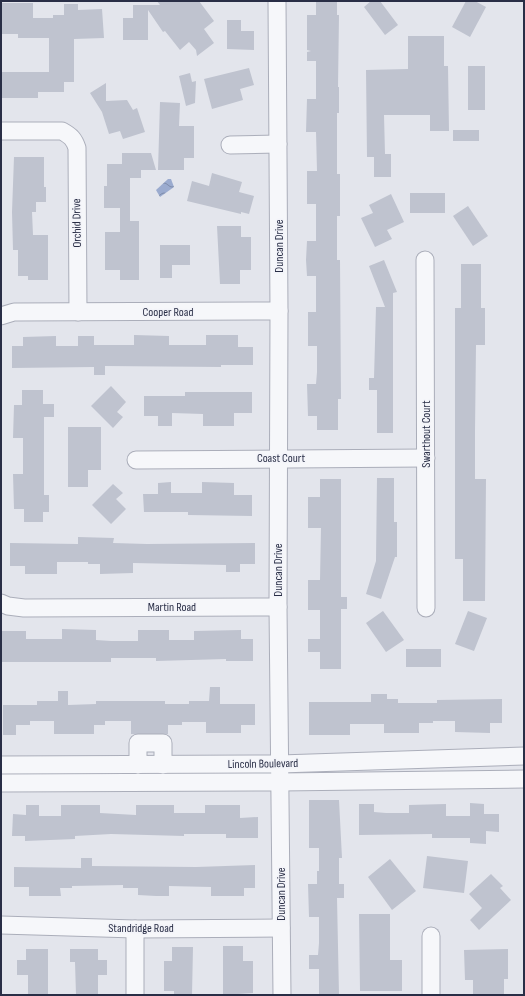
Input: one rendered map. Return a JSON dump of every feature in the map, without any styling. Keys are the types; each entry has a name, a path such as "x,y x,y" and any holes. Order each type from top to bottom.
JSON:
{"street":[{"name":"Duncan Drive","path":"277,1 279,311 278,607 282,995"},
{"name":"Orchid Drive","path":"1,131 62,131 71,135 77,148 78,312"},
{"path":"230,145 278,144"},
{"name":"Swarthout Court","path":"425,260 426,608"},
{"name":"Cooper Road","path":"1,316 14,312 279,311"},
{"name":"Coast Court","path":"136,460 426,458"},
{"name":"Martin Road","path":"1,603 8,606 24,608 278,607"},
{"name":"Lincoln Boulevard","path":"1,765 280,764 524,756"},
{"name":"Lincoln Boulevard","path":"1,783 524,779"},
{"name":"Standridge Road","path":"1,925 135,929 281,928"},
{"path":"135,929 136,995"},
{"path":"431,936 431,995"}],"water":[{"path":"168,179 171,179 174,187 160,197 156,190"}],"building":[{"path":"157,1 199,1 214,21 204,29 214,43 197,56 196,50 189,42 180,50 165,31 163,32 148,10 148,40 123,40 123,18 133,18 133,5 160,5"},
{"path":"316,1 337,1 337,15 339,15 339,113 337,113 337,174 340,174 340,216 337,216 337,260 340,260 341,399 338,399 338,430 317,430 317,416 308,416 307,384 316,384 317,346 308,346 308,312 316,312 316,276 307,276 307,241 316,241 316,204 307,204 307,171 317,171 316,132 306,132 307,99 316,99 316,61 307,61 307,52 311,51 307,50 307,15 316,15"},
{"path":"371,1 380,1 398,25 385,35 364,7"},
{"path":"466,1 475,1 486,7 470,37 452,27"},
{"path":"1,3 33,3 33,18 53,18 53,15 64,15 64,4 78,4 78,10 102,9 104,38 74,39 74,82 64,82 64,92 38,92 38,98 1,98 1,72 49,72 49,38 18,38 18,34 1,34"},
{"path":"227,20 241,20 241,31 254,31 254,50 227,49"},
{"path":"408,36 444,36 444,66 448,66 449,131 430,131 430,115 384,115 385,154 391,154 391,177 374,177 374,157 367,157 366,70 408,69"},
{"path":"468,66 485,66 485,110 468,110"},
{"path":"249,68 254,85 240,89 243,100 212,109 204,79"},
{"path":"190,73 192,82 196,81 195,103 186,106 179,76"},
{"path":"106,83 106,101 127,100 133,110 137,108 145,132 123,139 120,131 109,134 102,112 90,93"},
{"path":"160,102 180,103 179,126 194,126 194,158 184,158 184,170 158,170"},
{"path":"453,130 479,130 479,141 453,141"},
{"path":"122,153 151,153 156,170 141,170 141,178 130,178 130,221 139,221 139,280 120,280 120,270 105,270 105,232 120,232 120,208 104,208 104,186 107,186 107,164 122,164"},
{"path":"14,157 44,157 44,187 46,187 46,202 36,202 36,212 32,212 33,235 48,235 48,280 28,280 28,276 18,276 18,250 13,250 12,212"},
{"path":"212,173 242,182 239,192 254,196 249,214 241,212 241,214 187,201 192,181 209,186"},
{"path":"410,193 445,193 445,213 410,213"},
{"path":"391,194 404,222 387,230 392,239 375,247 361,218 373,213 369,205"},
{"path":"468,206 488,236 473,246 453,216"},
{"path":"217,226 241,226 241,237 251,237 251,270 240,270 240,284 220,284"},
{"path":"160,245 190,245 190,265 172,265 172,278 160,278"},
{"path":"384,260 397,292 393,293 393,433 377,433 377,390 369,390 369,378 374,378 376,307 385,307 369,266"},
{"path":"461,264 481,264 481,308 485,308 485,345 476,345 475,479 486,479 485,601 463,601 463,559 455,559 455,308 461,308"},
{"path":"134,335 169,336 169,345 206,345 206,335 238,335 238,347 253,347 253,365 221,365 221,367 105,366 105,375 94,375 94,367 12,368 12,346 23,346 23,337 56,336 56,346 78,346 78,336 94,336 94,345 134,345"},
{"path":"111,386 126,402 117,412 123,417 113,428 91,406"},
{"path":"22,390 43,390 43,404 54,404 54,417 44,417 44,495 49,495 49,512 43,512 43,522 24,522 24,509 14,509 13,474 23,474 23,438 13,438 14,405 22,405"},
{"path":"185,392 252,392 252,413 234,413 234,426 203,426 203,414 172,413 172,426 158,426 158,416 144,416 144,396 185,396"},
{"path":"68,427 101,427 101,470 88,470 88,487 68,487"},
{"path":"377,478 394,478 394,522 397,522 397,557 395,557 381,599 366,594 376,561"},
{"path":"320,479 341,479 341,597 347,597 347,609 341,609 341,669 320,669 320,652 308,652 308,639 320,639 320,610 308,610 308,580 320,580 321,528 308,528 308,497 320,497"},
{"path":"171,482 171,493 202,493 202,482 234,483 234,495 252,495 252,516 188,515 188,512 144,512 143,494 158,494 158,483"},
{"path":"113,484 123,493 116,499 126,509 111,524 92,505"},
{"path":"78,537 114,538 113,543 255,543 255,564 240,564 240,572 226,572 226,565 133,563 133,573 100,574 100,564 88,564 88,562 57,562 57,574 25,574 25,566 10,566 10,543 78,544"},
{"path":"383,611 404,640 386,652 366,623"},
{"path":"468,611 487,618 474,651 455,644"},
{"path":"62,629 96,630 96,640 111,641 138,641 138,630 169,630 169,640 194,640 194,631 241,630 241,639 253,639 253,661 226,661 226,659 156,661 156,658 111,658 111,662 1,662 1,631 26,631 26,639 62,639"},
{"path":"406,649 441,649 441,667 406,667"},
{"path":"210,687 220,687 220,704 255,704 255,725 241,725 241,733 206,733 206,722 182,722 182,725 168,725 168,734 131,734 131,721 105,721 105,725 94,725 94,734 54,734 54,721 30,721 30,725 16,725 16,735 3,735 3,705 37,705 37,701 58,701 58,691 68,691 68,705 96,704 96,701 165,701 165,704 189,704 189,701 209,701"},
{"path":"371,694 387,694 387,699 398,699 398,703 437,703 437,700 502,699 502,723 490,723 490,733 455,732 455,721 433,721 433,723 419,723 419,733 384,733 384,724 350,724 350,735 309,735 309,702 371,702"},
{"path":"309,800 339,800 342,858 339,858 339,884 344,884 344,898 337,898 339,995 319,995 319,969 309,969 309,955 318,955 319,917 309,917 308,884 317,884 317,871 319,871 319,848 309,848"},
{"path":"470,803 484,804 484,814 499,814 499,832 486,831 486,844 470,843 470,838 432,838 432,834 359,835 359,804 374,804 374,812 409,813 409,805 446,804 446,816 470,816"},
{"path":"26,805 39,805 39,816 61,816 61,805 100,805 100,813 136,815 136,805 174,805 174,813 205,813 205,805 240,805 240,818 258,817 258,838 226,838 226,834 184,834 184,836 111,834 75,836 75,839 25,841 25,836 12,836 13,814 26,815"},
{"path":"427,856 468,861 464,893 423,888"},
{"path":"81,858 92,858 92,866 196,867 255,865 255,888 244,888 244,896 211,896 211,887 169,886 169,896 156,896 138,895 138,888 123,888 123,885 72,886 72,888 60,888 61,896 29,896 29,887 14,887 14,867 81,868"},
{"path":"390,859 416,891 392,910 368,877"},
{"path":"491,874 503,886 500,888 511,900 479,930 470,920 482,908 469,894"},
{"path":"359,914 390,914 390,960 402,960 402,991 360,991"},
{"path":"223,946 243,946 243,961 253,961 253,993 223,995"},
{"path":"172,947 193,947 192,995 174,995 174,991 164,991 164,961 172,961"},
{"path":"26,949 48,949 48,995 28,995 28,975 17,975 17,960 26,960"},
{"path":"70,949 98,949 98,960 107,960 107,975 98,975 98,995 76,995 75,962 70,962"},
{"path":"508,949 508,979 504,979 504,995 473,995 473,980 465,980 464,950"}]}
